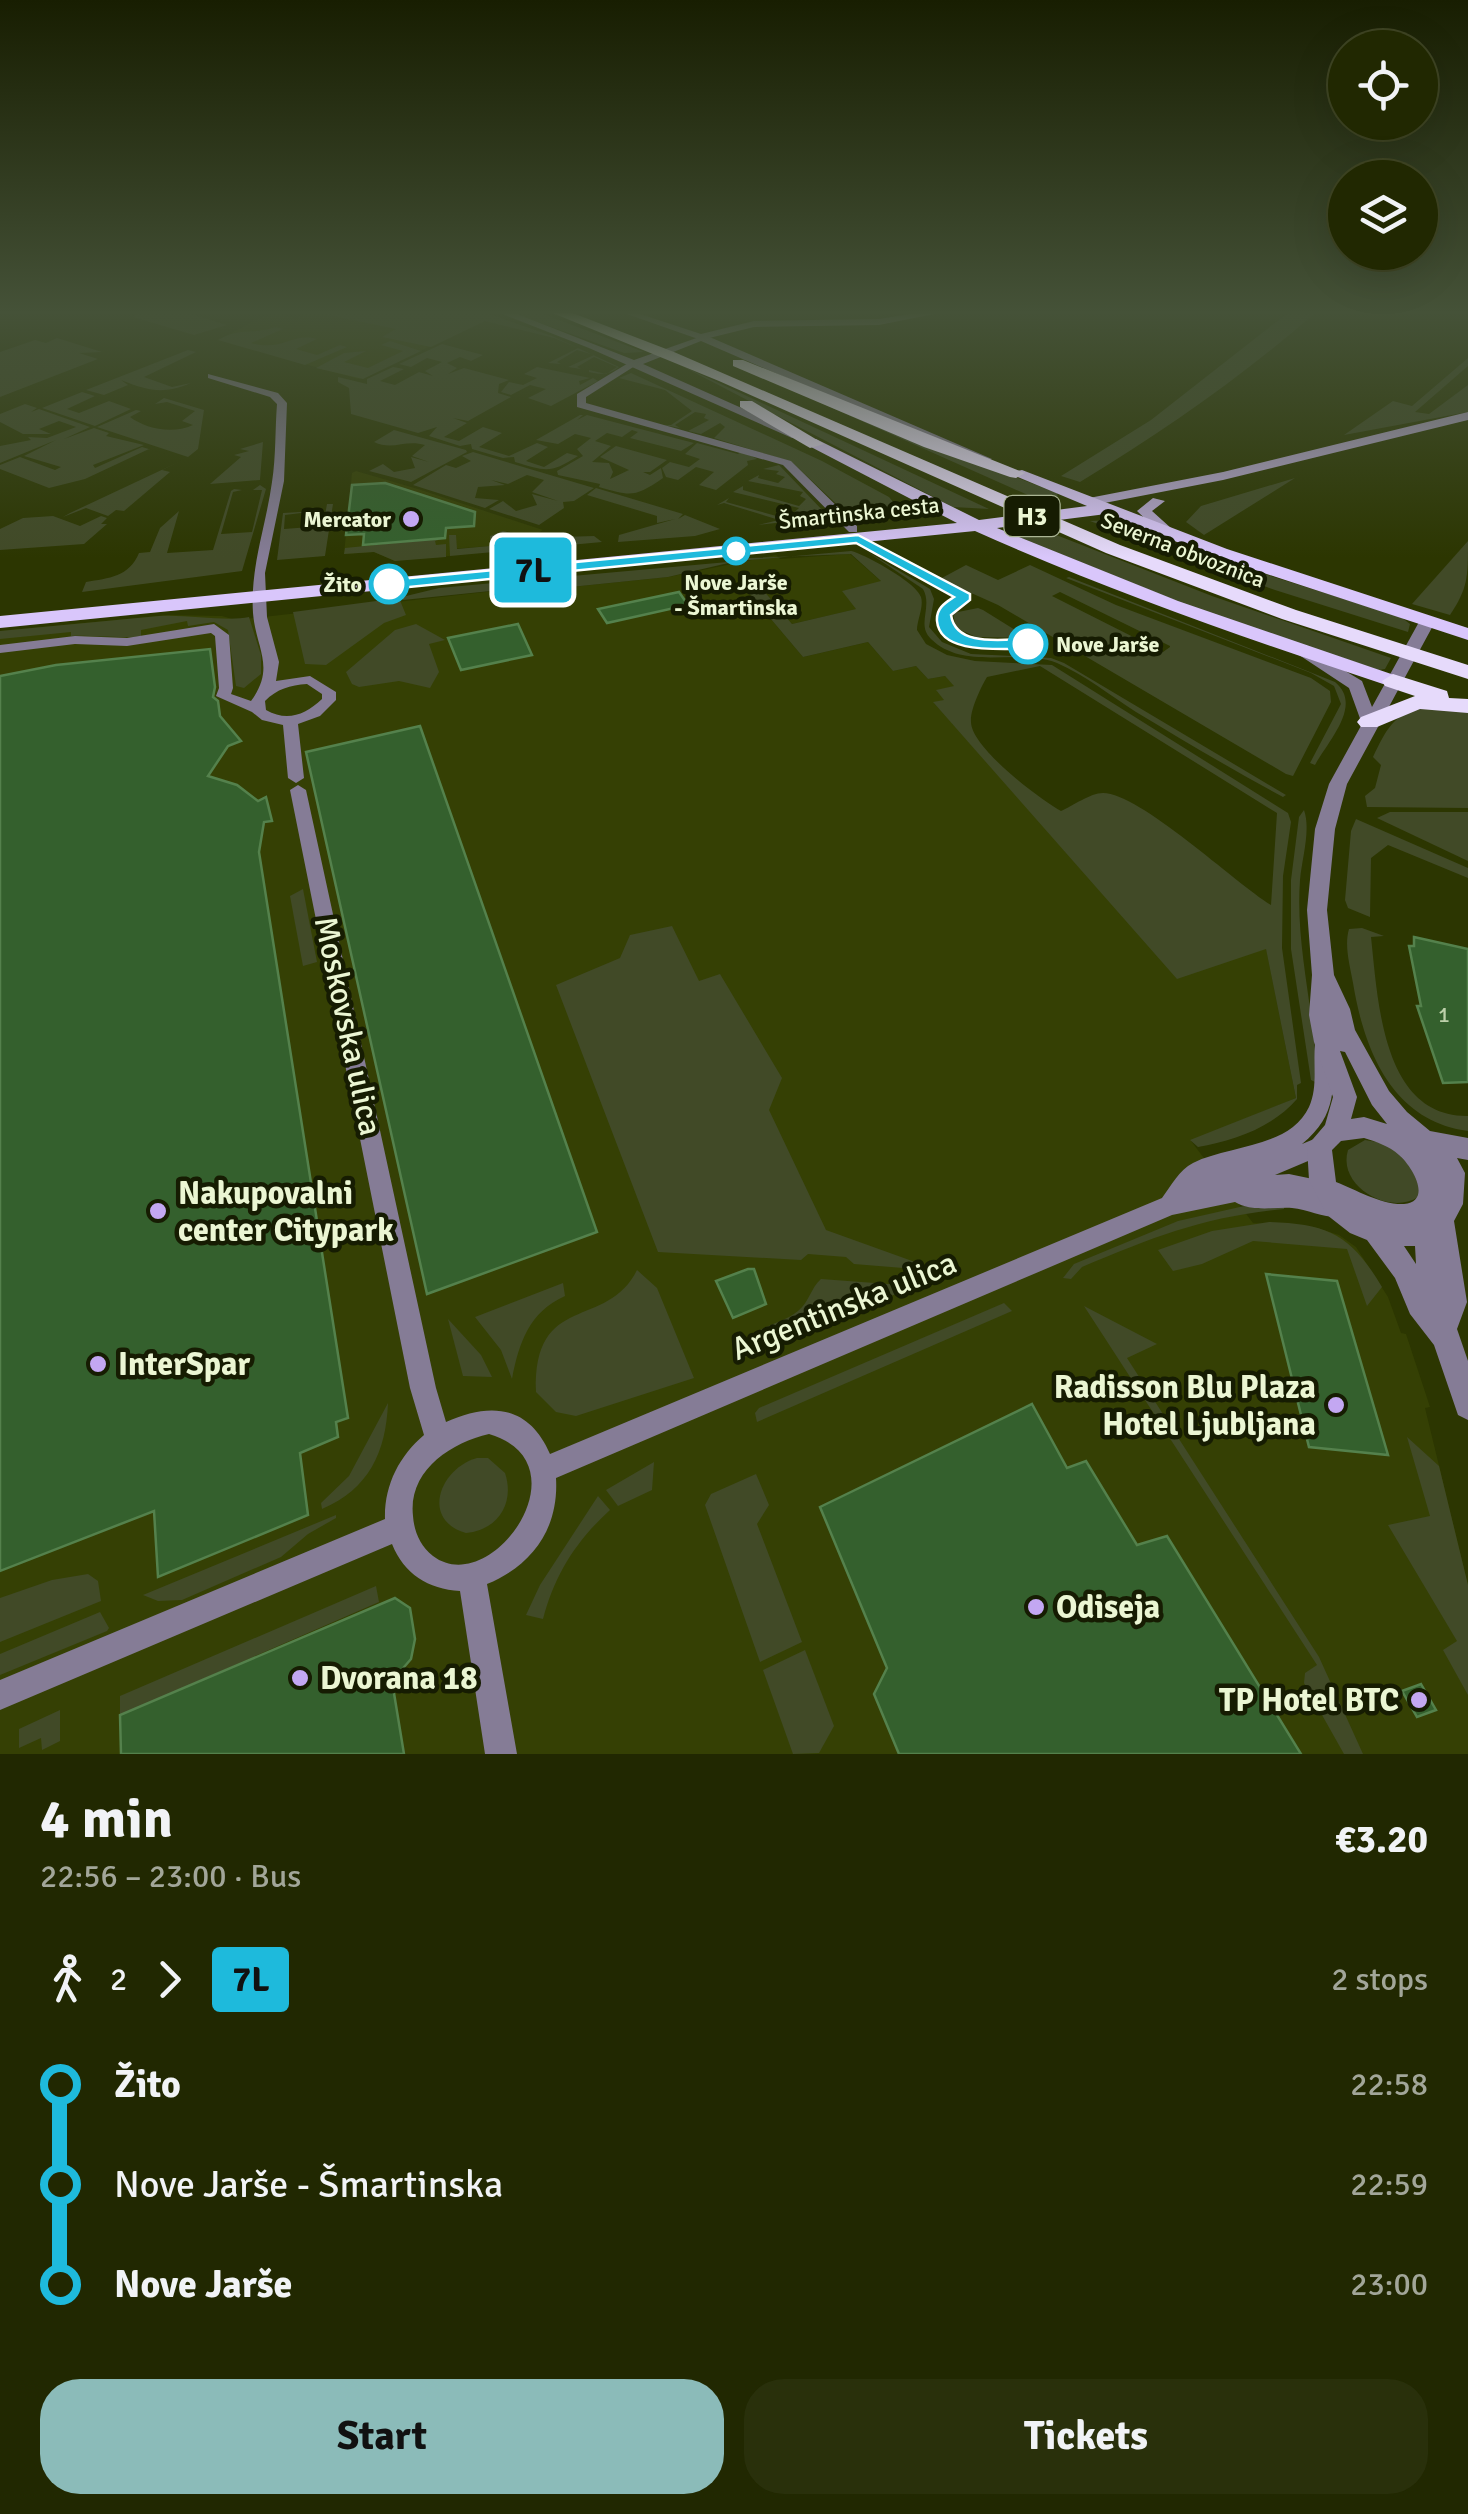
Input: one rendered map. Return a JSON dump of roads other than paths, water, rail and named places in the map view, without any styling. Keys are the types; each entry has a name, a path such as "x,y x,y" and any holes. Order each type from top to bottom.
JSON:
{"highway":[{"path":"725,394 816,444"},
{"name":"Severna obvoznica","path":"765,394 950,480 1111,548 1254,602 1468,672"},
{"name":"Severna obvoznica","path":"785,394 982,484 1113,538 1281,600 1468,660"},
{"path":"814,394 930,443 1016,473"},
{"path":"1398,672 1468,705"},
{"path":"1370,722 1417,702 1468,705"}],"main road":[{"name":"Šmartinska cesta","path":"0,622 878,526 1011,518 1300,459 1468,416"},
{"path":"816,444 908,493 1153,597 1301,651 1398,672"},
{"name":"Šmartinska cesta","path":"1078,507 1107,509 1158,501 1300,459"},
{"path":"1016,473 1078,507"},
{"path":"878,526 913,516 916,508 908,493"},
{"path":"1158,501 1144,511 1166,532"},
{"path":"1107,509 1423,629 1468,634"},
{"name":"Šmartinska cesta","path":"0,610 900,535 974,522"},
{"path":"900,535 971,536 1034,548"}],"street":[{"path":"0,649 19,650 88,639 127,642 195,629 218,630 225,699 263,698 296,680 317,682 327,688 330,696 318,712 290,721 270,720 263,698 272,662 259,573 279,474 282,403 270,394"},
{"path":"585,394 581,405 787,464 853,529"},
{"path":"710,394 816,444"},
{"path":"837,394 1016,473"},
{"path":"1423,629 1338,784 1325,829 1317,910 1323,975 1320,1015 1419,1145 1436,1180 1436,1298 1468,1405"},
{"path":"1301,651 1356,685 1370,722"},
{"path":"272,662 281,664 296,680"},
{"name":"Moskovska ulica","path":"290,721 297,784 423,1388 438,1437"},
{"path":"1335,1038 1345,1098 1327,1139 1320,1170 1336,1200 1374,1229 1405,1269 1420,1304 1447,1327"},
{"path":"1335,1038 1343,1044 1356,1083 1454,1177 1463,1196 1456,1216 1398,1235 1374,1229"},
{"name":"Argentinska ulica","path":"1170,1205 1198,1171 1274,1149 1304,1129 1324,1096 1335,1038"},
{"path":"1189,1181 1208,1182 1280,1164 1327,1139 1363,1127 1468,1160"},
{"path":"1419,1145 1468,1148"},
{"name":"Argentinska ulica","path":"543,1470 1170,1205 1223,1196 1336,1200"},
{"path":"1336,1200 1434,1224"},
{"path":"488,1421 518,1431 538,1454 543,1470 544,1497 537,1524 521,1548 498,1567 472,1577 434,1572 419,1562 408,1547 401,1526 400,1503 406,1478 420,1455 438,1437 467,1423 488,1421"},
{"path":"0,1695 401,1526"},
{"path":"472,1577 501,1754"}],"place":[{"name":"Mercator","path":"411,519"},
{"name":"Nove Jarše - Šmartinska","path":"736,551"},
{"name":"Žito","path":"389,584"},
{"name":"Nove Jarše","path":"1028,644"},
{"name":"Nakupovalni center Citypark","path":"158,1211"},
{"name":"InterSpar","path":"98,1364"},
{"name":"Radisson Blu Plaza Hotel Ljubljana","path":"1336,1405"},
{"name":"Odiseja","path":"1036,1607"},
{"name":"Dvorana 18","path":"300,1678"},
{"name":"TP Hotel BTC","path":"1419,1700"}]}
